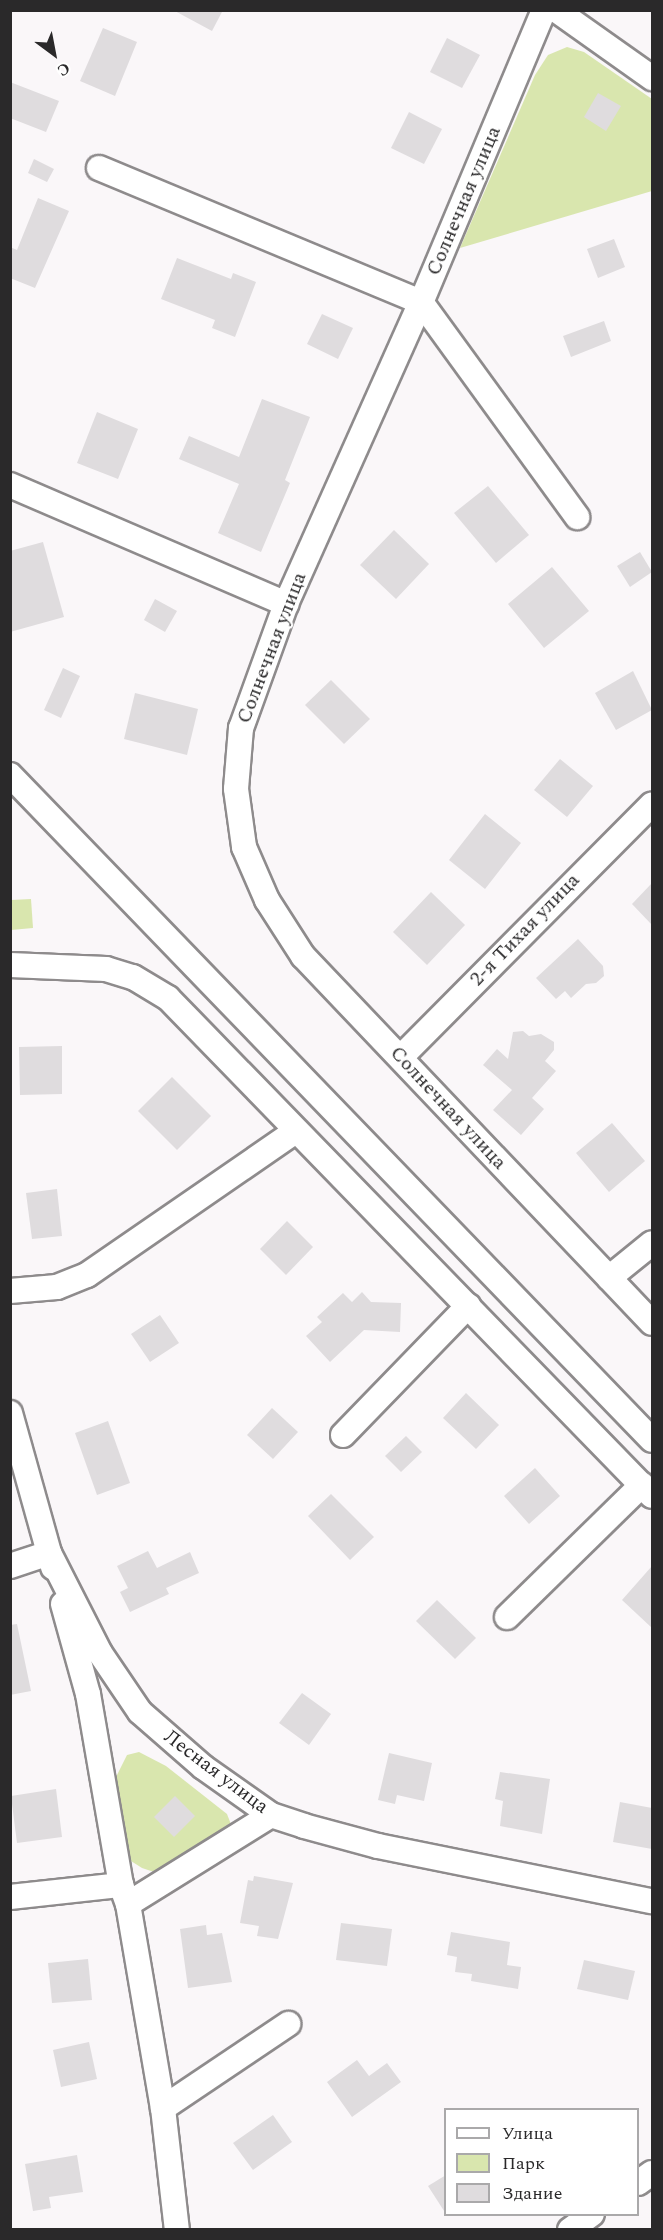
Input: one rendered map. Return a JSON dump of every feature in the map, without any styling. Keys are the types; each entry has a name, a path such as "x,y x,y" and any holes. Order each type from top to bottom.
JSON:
{"street":[{"name":"Солнечная улица","path":"544,10 421,302 286,604 241,728 236,789 244,847 267,900 303,956 652,1323"},
{"path":"556,10 652,78"},
{"path":"99,168 421,302 577,517"},
{"path":"10,485 286,604"},
{"path":"10,775 652,1440"},
{"name":"2-я Тихая улица","path":"401,1057 652,804"},
{"path":"10,965 106,969 133,977 168,998 294,1132 647,1490 507,1617"},
{"path":"10,1291 57,1287 87,1275 294,1132"},
{"path":"609,1278 652,1243"},
{"path":"343,1435 468,1306"},
{"name":"Лесная улица","path":"10,1413 49,1553 100,1653 140,1712 202,1767 271,1815 378,1846 652,1901"},
{"path":"10,1566 49,1553 88,1694 163,2108 177,2229"},
{"path":"10,1897 125,1894 271,1815"},
{"path":"163,2108 288,2024"},
{"path":"639,2182 652,2173"},
{"path":"570,2229 589,2216"}],"green space":[{"path":"567,47 584,52 652,99 652,191 460,248 535,75 548,55"},
{"path":"31,899 33,928 11,930 11,900"},
{"path":"139,1752 166,1766 227,1814 232,1827 170,1869 154,1872 131,1861 120,1837 115,1779 127,1755"}],"building":[{"path":"173,10 223,10 212,31"},
{"path":"103,28 137,42 115,96 80,81"},
{"path":"447,38 480,55 462,88 430,72"},
{"path":"10,82 59,101 46,132 10,118"},
{"path":"598,93 621,106 606,131 584,117"},
{"path":"409,112 442,129 424,164 391,148"},
{"path":"34,159 54,169 47,182 28,173"},
{"path":"38,198 69,211 35,288 10,278 10,247 17,250"},
{"path":"614,239 625,267 598,278 587,249"},
{"path":"177,258 231,279 233,273 256,282 235,337 212,328 215,320 161,299"},
{"path":"322,314 353,328 338,359 307,344"},
{"path":"604,321 611,341 571,357 563,336"},
{"path":"262,399 310,417 285,480 290,483 261,552 218,533 239,484 179,459 189,436 239,457"},
{"path":"97,412 138,429 118,479 77,463"},
{"path":"488,486 529,535 496,563 454,513"},
{"path":"394,530 429,564 396,599 360,565"},
{"path":"43,542 64,617 10,632 10,551"},
{"path":"640,552 652,572 630,587 617,566"},
{"path":"552,567 589,611 544,648 508,604"},
{"path":"155,599 177,611 165,632 144,620"},
{"path":"63,668 80,676 61,718 44,710"},
{"path":"633,671 652,710 616,730 595,693"},
{"path":"331,680 370,719 344,744 305,705"},
{"path":"135,693 198,709 187,755 124,739"},
{"path":"560,759 593,786 567,817 534,790"},
{"path":"485,814 521,843 485,889 449,860"},
{"path":"652,883 652,925 632,904"},
{"path":"431,892 465,925 427,965 393,932"},
{"path":"578,939 603,966 604,976 596,983 586,984 571,998 565,991 556,999 536,978"},
{"path":"523,1031 529,1036 541,1034 554,1042 554,1050 545,1061 556,1071 532,1098 544,1109 521,1135 493,1110 512,1090 483,1065 497,1049 508,1059 513,1032"},
{"path":"62,1046 62,1094 20,1095 19,1047"},
{"path":"172,1077 211,1116 177,1150 138,1111"},
{"path":"612,1123 645,1161 609,1192 576,1153"},
{"path":"57,1189 62,1236 32,1239 26,1193"},
{"path":"287,1221 313,1247 286,1275 260,1249"},
{"path":"362,1292 371,1302 401,1303 400,1332 364,1330 330,1362 306,1336 322,1322 317,1317 343,1293 352,1302"},
{"path":"160,1315 179,1343 150,1362 131,1334"},
{"path":"466,1393 499,1425 476,1449 443,1418"},
{"path":"272,1408 298,1432 273,1459 247,1435"},
{"path":"108,1421 130,1483 97,1495 75,1433"},
{"path":"406,1436 422,1452 401,1472 385,1456"},
{"path":"535,1468 560,1496 529,1524 504,1496"},
{"path":"331,1494 374,1537 350,1560 308,1516"},
{"path":"148,1551 157,1568 190,1552 199,1573 166,1588 169,1594 130,1612 120,1592 128,1588 117,1566"},
{"path":"652,1566 652,1628 622,1600"},
{"path":"437,1600 476,1638 455,1659 416,1621"},
{"path":"17,1624 31,1691 10,1695 10,1625"},
{"path":"302,1693 331,1714 309,1745 279,1723"},
{"path":"389,1753 432,1763 424,1801 397,1795 395,1804 378,1800"},
{"path":"500,1772 550,1779 542,1834 500,1826 503,1801 495,1799"},
{"path":"56,1789 62,1837 17,1843 11,1796"},
{"path":"175,1796 195,1816 174,1837 154,1817"},
{"path":"620,1802 652,1808 652,1849 613,1842"},
{"path":"254,1876 293,1883 278,1939 257,1936 259,1926 240,1923 248,1880 253,1881"},
{"path":"341,1923 392,1929 387,1966 336,1960"},
{"path":"206,1925 207,1935 222,1933 232,1982 188,1988 180,1929"},
{"path":"451,1932 510,1942 507,1965 521,1967 518,1989 471,1981 472,1974 455,1972 457,1957 447,1955"},
{"path":"88,1959 92,2000 52,2003 48,1963"},
{"path":"584,1960 635,1971 628,2000 577,1989"},
{"path":"89,2042 97,2079 61,2087 53,2050"},
{"path":"357,2060 369,2076 387,2063 401,2082 352,2117 327,2082"},
{"path":"273,2115 292,2142 253,2170 233,2143"},
{"path":"77,2155 83,2192 49,2197 51,2208 33,2211 25,2164"},
{"path":"444,2176 444,2211 428,2186"}]}
